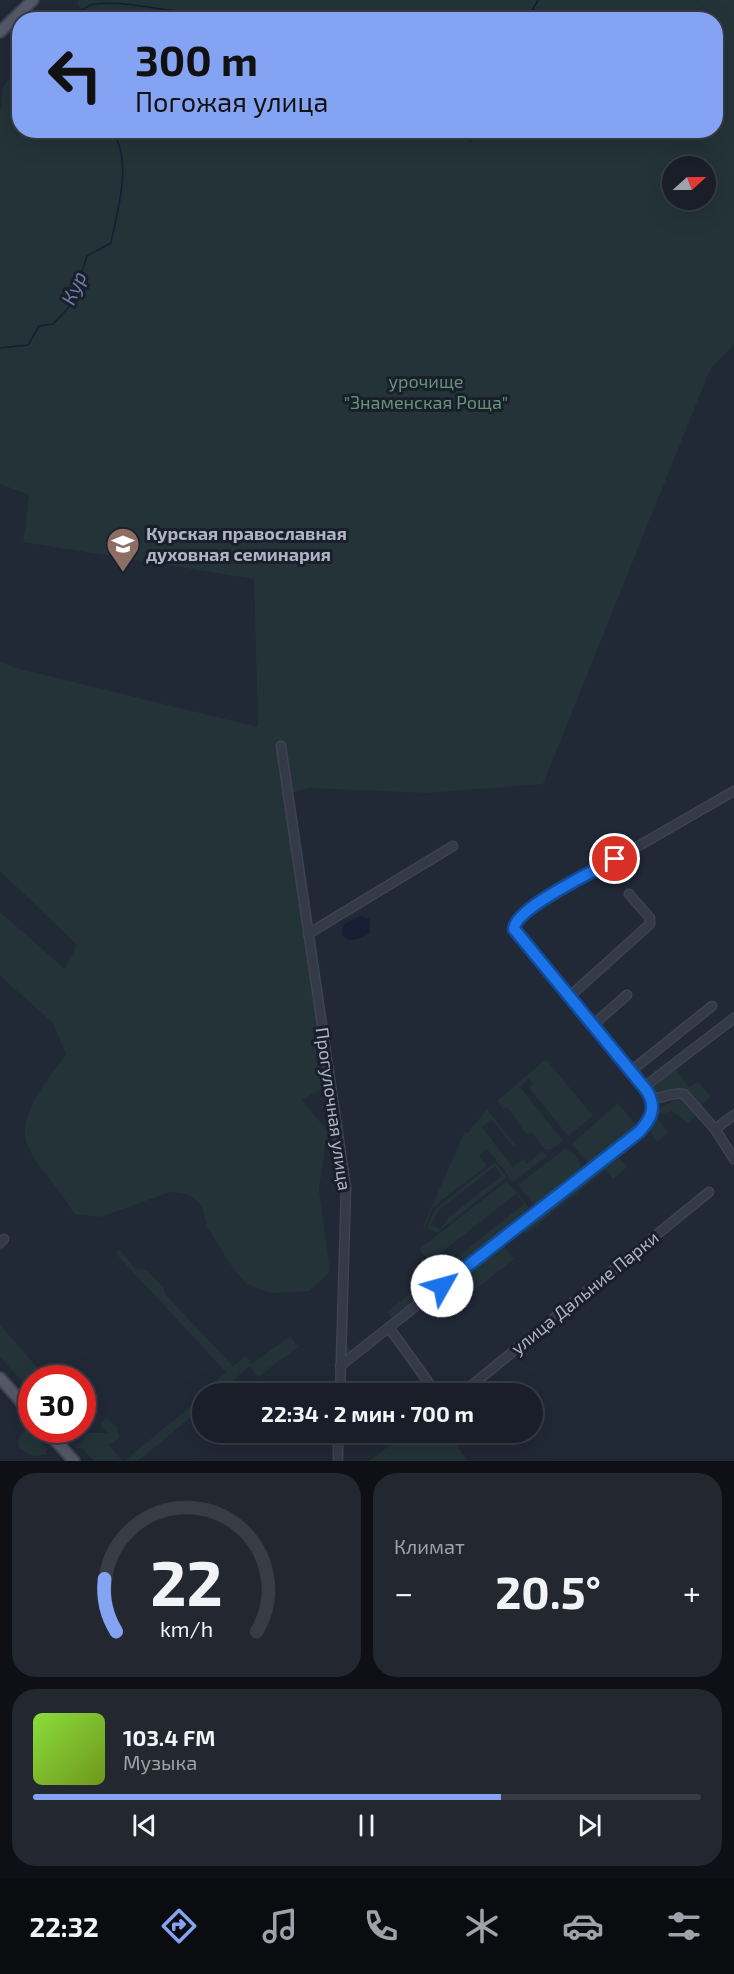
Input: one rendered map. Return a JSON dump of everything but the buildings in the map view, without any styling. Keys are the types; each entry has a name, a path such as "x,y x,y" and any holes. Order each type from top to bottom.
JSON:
{"main road":[{"path":"21,12 33,0"},
{"path":"0,32 12,20"},
{"path":"0,1378 18,1398"},
{"path":"58,1443 74,1461"}],"street":[{"name":"Прогулочная улица","path":"281,746 346,1188 340,1383"},
{"path":"340,1366 639,1132 652,1114 651,1097 644,1087 514,929 517,919 531,908 734,791"},
{"path":"308,934 453,846"},
{"path":"570,996 650,924 650,918 629,894"},
{"path":"594,1024 627,995"},
{"path":"631,1071 712,1006"},
{"path":"644,1087 734,1018"},
{"path":"651,1097 661,1098 674,1092 684,1094 715,1129 734,1159"},
{"path":"715,1129 734,1115"},
{"name":"улица Дальние Парки","path":"475,1383 709,1192"},
{"path":"390,1329 429,1383"},
{"path":"338,1443 338,1461"}],"green space":[{"name":"урочище \"Знаменская Роща\"","path":"78,0 698,0 695,3 699,0 734,0 734,344 710,370 543,784 426,793 308,788 290,794 333,1082 302,1100 327,1130 319,1190 330,1272 309,1291 271,1293 246,1284 232,1267 207,1227 202,1206 190,1195 170,1192 101,1217 74,1214 34,1157 25,1137 29,1111 66,1054 53,1023 0,976 0,912 65,969 77,945 0,871 0,661 16,668 258,727 254,579 23,542 29,495 0,484 0,113 3,87 12,76 12,138 272,138 274,140 287,138 463,138 471,142 476,138 723,138 723,12 84,12 77,4"},
{"path":"546,1059 593,1116 568,1136 529,1088 533,1084 529,1078 520,1087 563,1141 550,1150 545,1149 532,1133 526,1134 507,1107 503,1109 497,1101"},
{"path":"676,1069 689,1087 698,1081 711,1097 700,1106 682,1091 673,1090 660,1096 651,1088"},
{"path":"681,1096 699,1114 688,1123 672,1111 658,1115 655,1111"},
{"path":"618,1103 638,1127 590,1165 572,1144"},
{"path":"487,1109 516,1146 514,1147 492,1120 482,1127 513,1167 523,1159 527,1164 542,1151 547,1156 513,1182 487,1149 479,1155 487,1166 433,1207 425,1227 423,1226 465,1131 468,1133"},
{"path":"653,1112 668,1132 658,1142 645,1125"},
{"path":"566,1148 576,1156 584,1171 536,1208 518,1185"},
{"path":"617,1156 627,1167 613,1179 606,1170 526,1234 522,1230"},
{"path":"495,1162 507,1177 437,1233 427,1228 435,1209","holes":["495,1166 501,1176 449,1217 440,1229 431,1225 439,1210"]},
{"path":"507,1181 529,1208 442,1279 437,1273 524,1204 516,1194 429,1262 419,1249"},
{"path":"504,1246 514,1259 475,1290 465,1277"},
{"path":"119,1249 136,1269 146,1270 164,1287 165,1294 233,1366 246,1356 252,1364 290,1336 298,1347 258,1377 250,1366 231,1383 217,1383 217,1380 226,1372 116,1254"},
{"path":"434,1275 442,1286 339,1361 341,1314 348,1314 347,1347 351,1350 392,1320 387,1312"},
{"path":"0,1325 35,1365 18,1365 18,1377 0,1357"},
{"path":"192,1405 192,1416 138,1461 124,1461"},
{"path":"106,1417 117,1428 119,1438 108,1445 123,1461 94,1461 82,1448 75,1448 79,1443 96,1443 96,1433 107,1433 100,1424"},
{"path":"18,1443 41,1443 47,1449 45,1455 34,1456 19,1448"},
{"path":"393,1443 454,1443 468,1461 369,1461"}],"water":[{"path":"360,916 369,919 370,932 361,938 350,940 343,936 344,924"}],"waterway":[{"name":"Кур","path":"531,12 538,0"},
{"name":"Кур","path":"80,12 94,4 110,3 181,12"},
{"name":"Кур","path":"247,12 267,12"},
{"name":"Кур","path":"0,348 28,345 39,326 53,324 70,306 87,256 111,243 120,200 123,170 122,156 116,138"}],"place":[{"name":"Курская православная духовная семинария","path":"123,573"}],"route":[{"path":"442,1286 639,1132 652,1114 653,1105 647,1091 514,929 514,924 522,914 615,859"}]}
